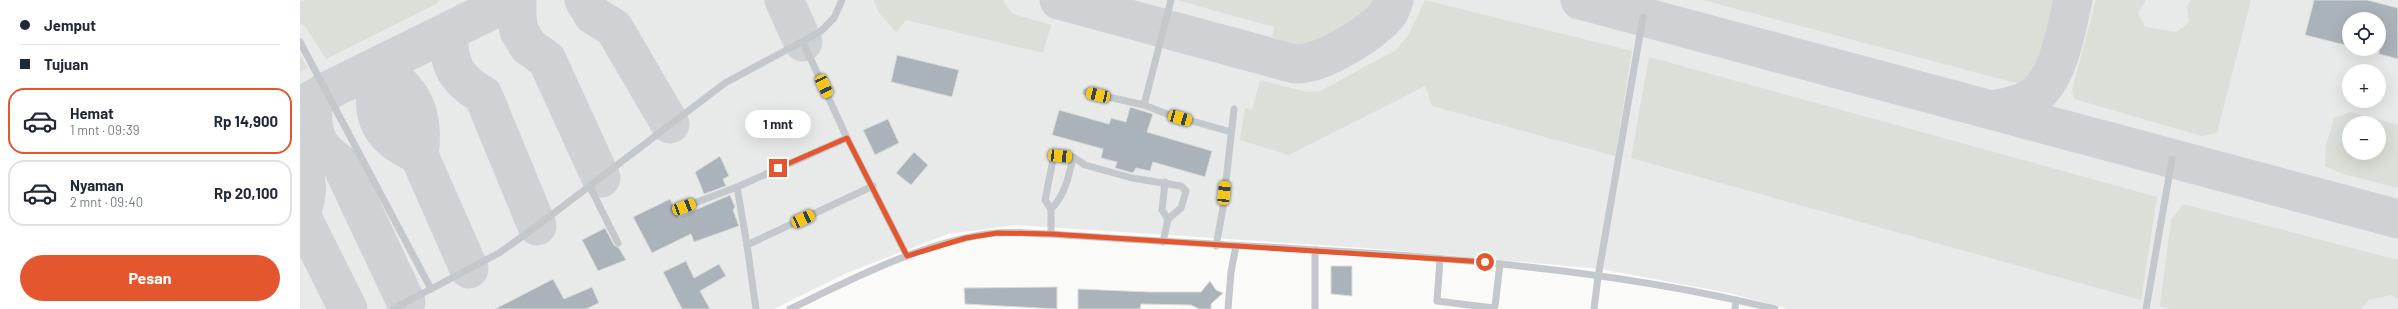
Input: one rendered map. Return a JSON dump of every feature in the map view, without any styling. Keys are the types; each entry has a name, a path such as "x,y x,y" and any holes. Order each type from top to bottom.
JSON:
{"lane":[{"path":"393,309 432,290 499,253 590,187 725,84 820,32 834,18 842,0"},
{"path":"1144,105 1172,0"},
{"path":"1594,309 1598,277 1643,17"},
{"path":"300,42 432,290"},
{"path":"803,42 847,138 873,186 907,256"},
{"path":"1086,92 1144,105 1167,114 1231,132"},
{"path":"1216,246 1223,208 1234,109"},
{"path":"684,207 737,187 847,138"},
{"path":"1051,234 1051,209 1045,200 1053,160 1060,156 1073,157 1085,165 1132,178 1154,183 1165,182 1181,186 1186,191 1181,208 1168,219 1163,242"},
{"path":"1051,209 1058,203 1073,157"},
{"path":"2146,309 2172,159"},
{"path":"1165,182 1162,210 1168,219"},
{"path":"747,245 873,186"},
{"path":"590,187 618,243"},
{"path":"737,187 756,309"},
{"path":"790,309 849,280 907,256 966,238 997,233 1051,234 1216,246 1315,250 1500,264 1598,277 1736,300 1775,309"},
{"path":"1228,309 1231,272 1236,246"},
{"path":"1315,250 1315,309"},
{"path":"1440,259 1437,301 1493,308 1495,306 1500,264"},
{"path":"1736,300 1736,309"}],"shaded area":[{"path":"300,0 2398,0 2398,309 1788,309 1729,293 1601,269 1366,248 1016,225 948,234 849,272 774,309 300,309"},
{"path":"306,0 439,0 436,4 326,59 305,26 300,24 300,2"},
{"path":"874,0 1002,0 1013,14 1051,25 1043,53 906,20 896,32 879,13"},
{"path":"1177,0 1376,0 1371,8 1357,22 1341,35 1316,51 1272,37 1274,27"},
{"path":"1425,0 1632,51 1615,156 1432,106 1425,86 1289,155 1240,140 1245,108 1252,110 1260,80 1306,92 1320,91 1396,50 1409,34"},
{"path":"1703,0 2065,0 2050,54 2042,68 2023,85"},
{"path":"2096,0 2146,0 2138,13 2145,27 2177,32 2189,22 2187,6 2191,0 2251,0 2217,133 2202,136 2074,99 2072,90"},
{"path":"300,56 308,68 300,72"},
{"path":"1649,57 2157,197 2141,300 1631,158"},
{"path":"2350,112 2365,116 2342,116 2342,160 2386,160 2386,122 2398,125 2398,188 2343,174 2325,166 2326,145 2334,118"},
{"path":"2183,204 2398,260 2398,299 2391,295 2369,300 2361,309 2170,309 2160,306 2171,220"}],"building":[{"path":"2314,0 2367,0 2398,8 2398,59 2386,56 2386,12 2342,12 2342,44 2305,35"},
{"path":"897,55 959,70 952,97 891,82"},
{"path":"1130,107 1153,114 1147,132 1212,151 1205,177 1153,162 1150,171 1136,168 1133,173 1115,168 1117,162 1101,158 1103,149 1052,135 1059,110 1109,124 1111,118 1126,122"},
{"path":"888,119 899,143 875,155 863,130"},
{"path":"914,152 928,165 911,185 896,173"},
{"path":"720,156 729,176 723,179 726,186 704,194 695,172"},
{"path":"730,195 735,207 733,210 739,226 694,242 691,234 652,253 633,217 670,199 679,217"},
{"path":"605,228 614,245 619,248 626,260 598,271 582,240"},
{"path":"686,261 694,278 719,264 726,276 700,291 710,309 682,309 663,272"},
{"path":"1331,266 1352,266 1352,296 1331,294"},
{"path":"553,279 564,299 592,287 599,303 586,309 495,309"},
{"path":"1210,281 1216,290 1223,293 1211,304 1211,309 1199,309 1191,305 1141,304 1140,309 1078,309 1078,289 1149,292 1201,292"},
{"path":"1057,287 1057,309 965,304 964,288"}],"taxiway":[{"path":"300,107 327,91 512,0"},
{"path":"517,0 519,31 528,46 547,60 601,178"},
{"path":"584,0 593,15 614,28 670,124"},
{"path":"784,0 803,42"},
{"path":"1059,0 1295,64 1318,60 1358,39 1388,14 1394,0"},
{"path":"1580,0 2398,219"},
{"path":"1992,110 2023,102 2033,97 2042,89 2049,78 2060,53 2073,0"},
{"path":"448,32 450,53 455,70 465,83 483,95 537,226"},
{"path":"419,155 420,126 414,104 400,85 379,66 375,97 379,120 384,130 392,139 419,155 469,269"},
{"path":"313,100 313,121 316,137 325,151 341,164 406,302"},
{"path":"300,163 306,182 306,194 301,213"},
{"path":"300,213 348,309"}],"route":[{"path":"778,168 847,138 873,186 907,256 966,238 997,233 1051,234 1216,246 1330,251 1485,262"}]}
